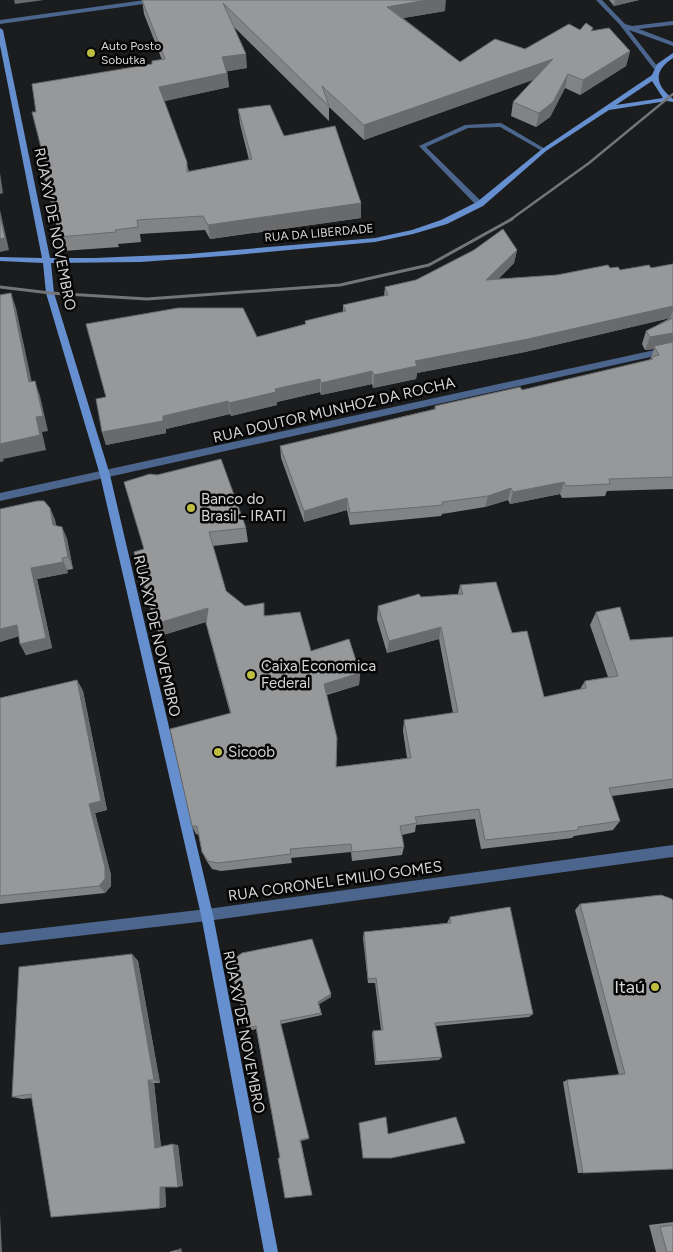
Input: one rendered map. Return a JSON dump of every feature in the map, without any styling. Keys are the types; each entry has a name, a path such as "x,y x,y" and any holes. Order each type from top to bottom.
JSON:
{"main road":[{"name":"RUA XV DE NOVEMBRO","path":"0,30 47,262 50,293 105,475 207,916 271,1252"},
{"path":"670,100 656,84 655,76 656,68 662,61 673,55"},
{"name":"RUA DA LIBERDADE","path":"0,259 47,262 150,258 375,240 413,232 444,222 480,204 544,150 655,76"},
{"name":"RUA DA LIBERDADE","path":"602,110 653,100 670,100"}],"street":[{"path":"0,22 158,0"},
{"path":"599,0 622,24 656,68"},
{"path":"622,24 639,28 673,23"},
{"path":"622,24 673,44"},
{"path":"480,204 422,146 467,126 501,125 544,150"},
{"name":"RUA DOUTOR MUNHOZ DA ROCHA","path":"0,496 105,475 673,349"},
{"name":"RUA CORONEL EMILIO GOMES","path":"0,938 207,916 673,851"}],"building":[{"path":"142,0 427,0 387,7 460,62 495,39 525,49 569,24 580,30 586,23 593,28 591,31 609,28 630,51 583,80 568,74 553,102 539,113 513,102 553,59 364,125 322,86 329,106 223,3 246,54 222,57 227,73 159,87 187,162 187,172 252,159 238,109 270,105 284,136 335,126 361,203 208,225 203,216 137,220 138,227 115,230 116,232 59,237 51,196 49,196 42,168 46,167 32,112 36,112 32,84 152,64 152,61 165,59"},
{"path":"0,216 5,238 0,239"},
{"path":"503,229 517,250 486,280 557,275 608,265 610,268 618,267 620,270 649,265 651,268 673,264 673,306 528,339 415,361 417,366 374,375 372,371 321,383 320,379 275,389 276,392 163,416 163,421 102,432 96,399 106,397 86,324 178,308 243,308 257,337 306,324 305,321 346,311 343,305 388,295 385,287 416,280 474,250"},
{"path":"11,293 29,382 35,381 43,416 36,417 40,435 0,444 0,295"},
{"path":"673,318 673,333 650,337 646,331"},
{"path":"673,342 673,477 609,479 610,484 566,486 564,482 513,492 511,488 488,496 442,502 443,505 350,513 347,498 304,511 280,446 436,409 435,406 520,387 522,390 653,359 651,357 659,355 654,346"},
{"path":"221,459 246,528 209,532 226,591 245,606 264,603 264,616 300,612 311,651 349,639 360,673 324,684 337,738 336,767 411,758 404,720 458,712 441,627 389,641 378,606 419,594 421,597 463,594 460,585 496,582 512,633 527,631 544,697 586,688 585,681 618,676 596,612 620,607 630,640 673,637 673,779 609,788 620,821 578,827 578,830 485,840 479,809 415,817 417,823 400,826 404,847 352,852 351,844 290,849 291,854 218,863 208,861 202,852 197,826 192,826 170,729 231,713 206,623 208,608 155,624 134,552 144,549 124,482 150,474 157,475"},
{"path":"44,501 50,508 53,525 62,527 68,557 62,558 63,562 31,568 46,638 20,644 17,625 0,629 0,509"},
{"path":"77,680 101,801 89,804 105,867 105,879 99,886 0,896 0,698"},
{"path":"661,895 673,901 673,1169 583,1173 567,1080 625,1074 580,904"},
{"path":"510,907 533,1014 435,1023 442,1057 376,1062 373,1031 383,1030 376,978 368,979 364,932 451,923 450,917"},
{"path":"312,939 331,994 318,1002 321,1013 280,1021 309,1138 300,1140 312,1195 285,1198 278,1158 280,1158 256,1026 247,1028 231,969 234,959 242,953"},
{"path":"132,954 154,1080 148,1080 155,1148 173,1144 178,1187 160,1187 160,1208 51,1217 31,1094 12,1097 19,967"},
{"path":"386,1117 388,1134 456,1117 465,1143 391,1158 363,1158 359,1123"},
{"path":"673,1225 673,1252 667,1252 660,1227"}],"railway":[{"path":"510,220 589,163 673,94"},
{"path":"0,287 50,293 147,299 340,285 429,265 512,219"}],"place":[{"name":"Auto Posto Sobutka","path":"91,53"},
{"name":"Banco do Brasil - IRATI","path":"191,508"},
{"name":"Caixa Economica Federal","path":"251,675"},
{"name":"Sicoob","path":"218,752"},
{"name":"Itaú","path":"655,987"}]}
